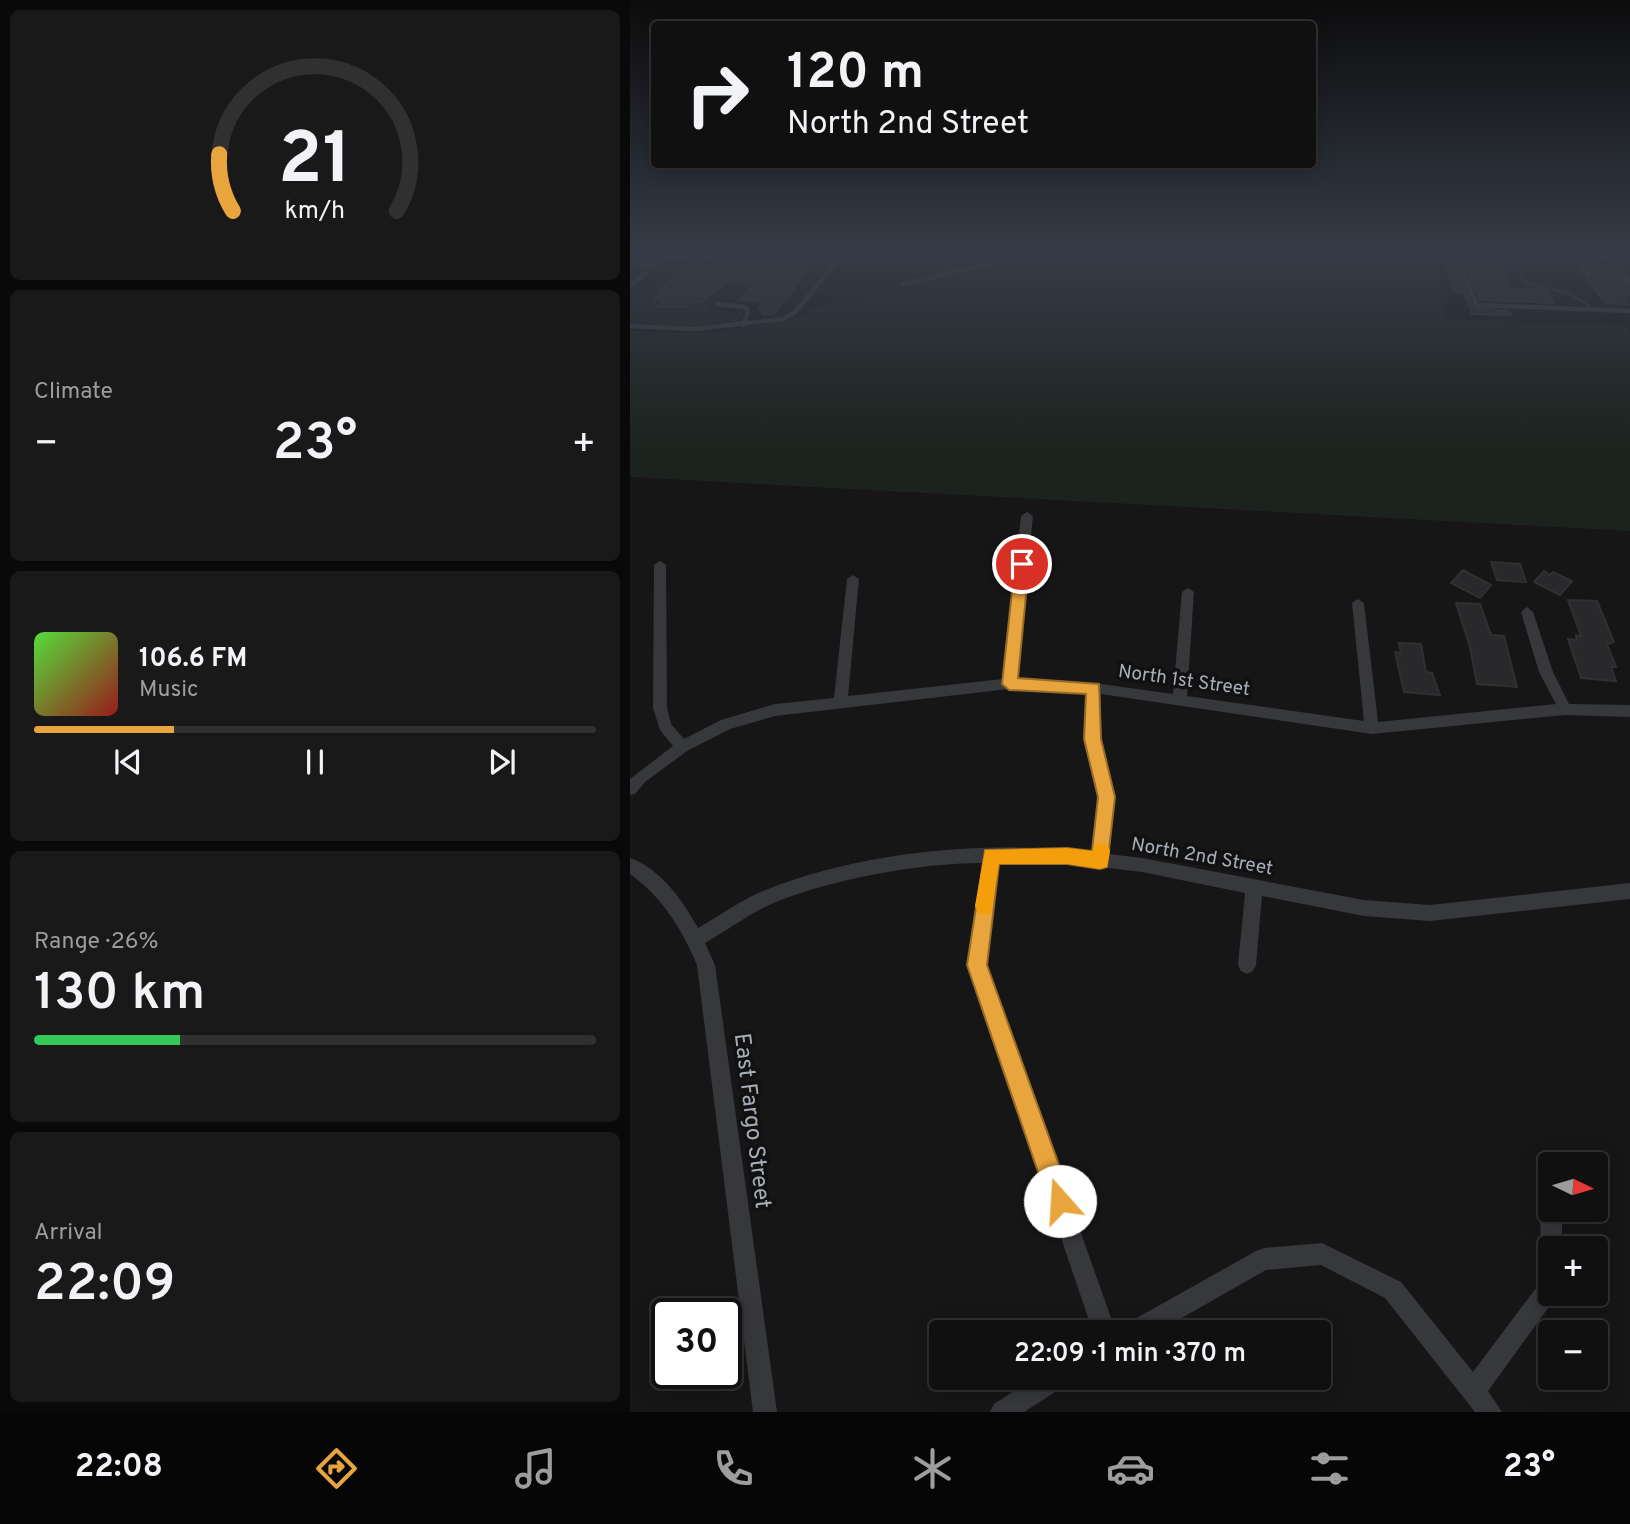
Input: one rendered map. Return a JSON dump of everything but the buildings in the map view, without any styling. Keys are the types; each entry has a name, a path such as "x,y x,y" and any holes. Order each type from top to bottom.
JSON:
{"street":[{"path":"1009,684 1027,516"},
{"path":"660,565 660,708 665,726 682,747"},
{"path":"840,703 853,579"},
{"path":"1180,699 1188,592"},
{"path":"1358,603 1372,728"},
{"path":"1527,612 1546,672 1565,709"},
{"name":"North 1st Street","path":"630,789 640,778 682,747 726,724 775,710 1009,684 1094,688 1372,728 1565,709 1630,711"},
{"path":"1094,688 1093,739 1106,797 1100,861"},
{"name":"North 2nd Street","path":"696,939 770,896 836,876 942,856 1067,856 1142,865 1364,908 1430,913 1630,891"},
{"path":"991,856 977,965 1101,1320"},
{"name":"East Fargo Street","path":"630,865 658,886 687,919 706,965 765,1412"},
{"path":"1247,965 1254,888"},
{"path":"1156,1320 1265,1259 1322,1254 1393,1290 1490,1412"},
{"path":"1474,1390 1538,1304"},
{"path":"1002,1412 1037,1390"}],"lane":[{"path":"743,325 745,320"},
{"path":"630,326 668,329 743,325 777,320"}],"shaded area":[{"path":"630,320 740,320 688,326 630,322"},
{"path":"784,320 1468,320 1627,326 1630,332 1630,531 630,477 630,330 699,332"}],"slow traffic":[{"path":"985,906 991,856 1067,856 1100,861 1101,851"}],"route":[{"path":"1022,564 1009,684 1094,688 1093,739 1106,797 1100,861 1067,856 991,856 977,965 1060,1201"}]}
